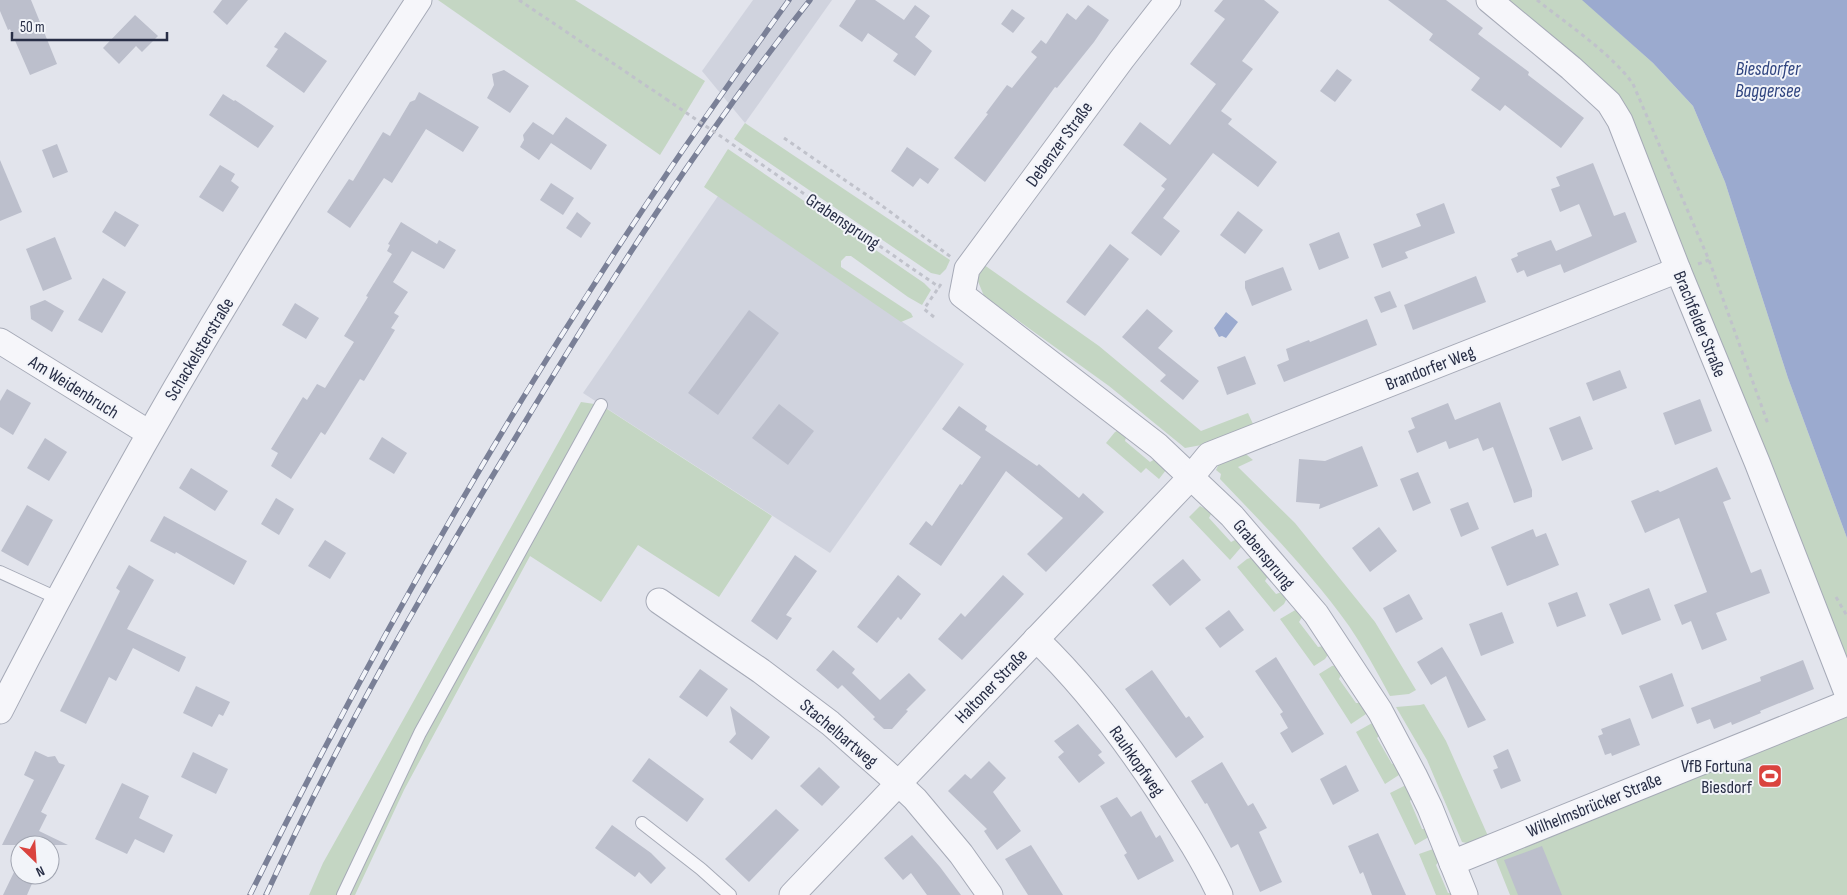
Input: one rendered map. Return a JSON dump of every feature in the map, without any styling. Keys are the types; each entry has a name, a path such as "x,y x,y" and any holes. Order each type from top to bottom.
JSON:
{"street":[{"name":"Schackelsterstraße","path":"0,711 57,598 149,433 286,204 419,0"},
{"name":"Debenzer Straße","path":"948,287 967,269 1122,59 1168,0"},
{"name":"Brachfelder Straße","path":"1489,0 1571,68 1609,104 1620,121 1678,270 1757,462 1847,694"},
{"name":"Brandorfer Weg","path":"1191,477 1208,455 1678,270"},
{"name":"Grabensprung","path":"948,287 1158,446 1232,516 1316,614 1380,711 1414,775 1430,808 1465,895"},
{"name":"Am Weidenbruch","path":"0,341 149,433"},
{"name":"Haltoner Straße","path":"792,895 1191,477"},
{"name":"Stachelbartweg","path":"659,601 761,671 822,717 898,783 915,799 960,854 990,895"},
{"name":"Rauhkopfweg","path":"1036,639 1110,722 1139,761 1192,842 1220,895"},
{"name":"Wilhelmsbrücker Straße","path":"1452,862 1847,703"}],"lane":[{"path":"344,895 420,733 601,405"},
{"path":"0,572 57,598"},
{"path":"642,823 730,895"}],"path":[{"name":"Grabensprung","path":"519,0 948,287"},
{"path":"784,138 881,205 957,261"},
{"path":"934,317 924,309 948,287"}],"shaded area":[{"path":"753,0 832,0 745,123 702,71"},
{"path":"718,196 964,364 830,553 583,393"}],"green space":[{"path":"438,0 575,0 705,81 660,155"},
{"path":"1503,0 1583,0 1653,63 1693,106 1725,182 1788,378 1847,538 1847,667 1625,104"},
{"path":"745,123 950,260 946,269 940,275 931,273 734,139"},
{"path":"728,149 924,283 931,290 922,305 851,256 846,256 841,261 841,267 911,313 913,317 901,322 704,187"},
{"path":"980,262 1099,346 1201,431 1248,413 1253,424 1207,444 1185,448 1109,386 984,296 977,279"},
{"path":"581,402 601,405 772,516 719,597 638,545 601,602 530,556 404,790 355,895 309,895 323,863"},
{"path":"1121,429 1127,434 1125,441 1150,462 1157,458 1166,470 1159,479 1146,468 1141,473 1106,443 1115,432"},
{"path":"1241,450 1253,460 1238,467 1295,523 1375,622 1416,690 1409,694 1390,696 1360,643 1334,606 1287,550 1220,479 1221,474 1216,470 1221,459"},
{"path":"1200,506 1212,512 1209,518 1231,542 1237,539 1243,545 1230,560 1189,517"},
{"path":"1253,557 1268,576 1265,581 1276,594 1282,592 1287,598 1284,604 1274,612 1237,567"},
{"path":"1297,609 1302,617 1299,622 1318,647 1324,646 1329,653 1325,659 1314,666 1280,619"},
{"path":"1337,665 1342,673 1339,679 1356,703 1362,703 1367,710 1366,714 1351,724 1319,674"},
{"path":"1424,704 1446,741 1488,836 1471,844 1462,842 1427,760 1396,707"},
{"name":"VfB Fortuna Biesdorf","path":"1847,716 1847,895 1510,895 1494,855"},
{"path":"1374,722 1381,734 1377,738 1392,764 1398,764 1402,773 1385,784 1356,732"},
{"path":"1404,786 1409,786 1414,796 1410,801 1422,829 1428,829 1431,834 1415,845 1390,793"},
{"path":"1436,848 1440,860 1436,865 1448,893 1455,893 1455,895 1436,895 1419,854"}],"water":[{"name":"Biesdorfer Baggersee","path":"1582,0 1847,0 1847,538 1788,378 1725,182 1693,106 1653,63"},
{"path":"1226,312 1238,322 1226,338 1219,337 1214,328"}],"building":[{"path":"0,0 31,0 57,64 30,75 0,11"},
{"path":"222,0 248,0 227,25 213,12"},
{"path":"856,0 875,0 904,20 915,5 930,16 915,37 932,51 915,76 893,61 898,54 868,33 862,42 839,26"},
{"path":"1223,0 1264,0 1279,12 1242,61 1253,69 1221,111 1232,119 1228,124 1277,162 1258,187 1213,153 1163,218 1180,231 1161,256 1131,233 1165,189 1161,186 1167,179 1123,145 1140,122 1170,145 1216,84 1190,64 1225,19 1214,11"},
{"path":"1388,0 1446,0 1483,28 1478,34 1529,72 1528,75 1584,118 1561,148 1505,105 1500,111 1471,90 1480,78 1429,40 1433,34"},
{"path":"1088,5 1109,20 1057,88 1055,87 985,182 954,158 988,114 986,113 1007,85 1012,88 1037,57 1031,52 1041,40 1046,44 1067,13 1076,20"},
{"path":"1012,9 1025,18 1013,33 1001,24"},
{"path":"135,15 158,36 142,52 136,46 119,64 103,48"},
{"path":"285,32 327,61 304,93 266,66 278,49 274,47"},
{"path":"1337,69 1352,80 1335,102 1320,91"},
{"path":"504,70 529,86 510,113 487,98 494,85 492,74"},
{"path":"419,92 479,127 463,152 426,129 392,183 384,178 350,228 327,212 349,179 353,181 383,132 390,136 410,102 415,100"},
{"path":"223,94 274,126 258,148 209,115"},
{"path":"566,117 607,145 591,170 551,143 539,160 520,147 524,140 523,135 533,122 553,135"},
{"path":"57,144 68,172 53,178 42,150"},
{"path":"907,147 939,169 928,184 920,178 913,187 891,171"},
{"path":"0,160 22,212 0,221"},
{"path":"1593,163 1614,216 1625,212 1637,242 1564,273 1560,264 1527,277 1524,270 1517,273 1511,259 1518,256 1517,253 1551,240 1556,251 1592,236 1579,204 1560,212 1551,189 1560,186 1556,177"},
{"path":"220,165 235,174 231,181 239,187 223,212 199,197"},
{"path":"551,183 574,198 563,215 540,200"},
{"path":"1444,203 1455,233 1405,252 1408,258 1382,268 1373,244 1421,226 1416,214"},
{"path":"115,211 139,225 125,247 102,232"},
{"path":"1238,211 1263,230 1245,254 1220,235"},
{"path":"577,212 591,223 581,238 566,228"},
{"path":"401,222 437,244 439,240 456,250 444,269 412,251 393,282 408,292 394,313 399,316 391,328 395,330 364,381 360,379 325,435 321,432 291,479 271,466 278,453 271,449 303,397 307,400 317,384 325,388 354,342 344,336 392,254 387,251 390,245 388,244"},
{"path":"1339,232 1349,258 1319,270 1309,244"},
{"path":"55,237 72,279 43,291 26,249"},
{"path":"1110,244 1129,259 1085,316 1066,302"},
{"path":"1283,267 1292,290 1252,306 1245,288 1245,281"},
{"path":"1476,276 1486,302 1413,330 1404,305"},
{"path":"103,278 126,292 102,333 78,320"},
{"path":"1390,291 1397,307 1381,313 1374,297"},
{"path":"45,300 64,311 52,332 31,319 30,306"},
{"path":"295,303 319,318 306,339 282,325"},
{"path":"1147,309 1173,331 1158,348 1199,381 1183,400 1160,381 1166,375 1122,337"},
{"path":"749,310 779,333 718,415 688,393"},
{"path":"1367,319 1377,345 1284,382 1277,365 1289,360 1286,349 1309,340 1310,342"},
{"path":"1245,356 1256,384 1227,395 1217,367"},
{"path":"1620,370 1627,388 1593,401 1586,383"},
{"path":"7,389 31,403 13,435 0,427 0,401"},
{"path":"1700,399 1712,431 1675,445 1663,413"},
{"path":"1500,402 1532,490 1532,497 1514,503 1493,447 1483,451 1478,438 1449,449 1446,441 1417,453 1408,431 1415,428 1411,418 1448,403 1455,420"},
{"path":"779,404 814,431 788,465 752,438"},
{"path":"959,406 987,426 985,430 1037,466 1039,464 1079,498 1083,493 1104,512 1046,572 1027,554 1063,518 1006,471 941,566 909,544 926,521 932,526 981,457 942,429"},
{"path":"1580,416 1593,449 1562,461 1549,428"},
{"path":"382,437 407,453 394,474 369,459"},
{"path":"45,438 67,452 49,481 27,468"},
{"path":"1362,446 1378,486 1319,509 1320,504 1296,502 1299,459 1325,461"},
{"path":"1717,467 1731,499 1723,502 1751,573 1761,569 1770,593 1716,613 1727,640 1702,650 1691,621 1682,625 1674,605 1707,592 1679,518 1645,533 1631,501 1658,490 1660,492"},
{"path":"191,468 228,491 215,511 179,488"},
{"path":"1418,472 1431,503 1413,511 1400,479"},
{"path":"276,498 294,509 279,535 261,524"},
{"path":"1468,502 1479,529 1461,537 1450,509"},
{"path":"27,505 53,520 28,566 1,551"},
{"path":"164,516 247,561 234,585 176,552 175,554 150,541"},
{"path":"1379,527 1397,551 1370,572 1352,548"},
{"path":"1533,529 1536,537 1546,533 1559,565 1507,586 1491,547"},
{"path":"325,540 346,553 330,579 308,566"},
{"path":"795,555 817,571 786,615 792,618 777,640 751,621"},
{"path":"1183,559 1201,580 1170,606 1152,585"},
{"path":"129,565 154,580 127,629 186,657 179,672 133,648 116,681 109,677 86,724 60,711 120,591 116,588"},
{"path":"898,575 921,594 901,620 898,617 877,643 857,627"},
{"path":"1003,575 1024,594 962,660 938,639 961,613 965,617"},
{"path":"1649,588 1661,620 1622,635 1609,604"},
{"path":"1577,592 1586,616 1557,627 1548,603"},
{"path":"1409,594 1423,619 1396,633 1383,608"},
{"path":"1229,610 1244,630 1220,648 1205,628"},
{"path":"1502,612 1514,643 1481,656 1469,624"},
{"path":"1442,647 1486,720 1468,728 1446,676 1431,685 1417,662"},
{"path":"833,650 855,669 852,673 880,700 909,673 926,690 906,710 908,711 892,729 884,729 873,719 875,717 842,685 838,689 816,670"},
{"path":"1276,657 1324,734 1292,753 1280,733 1288,728 1280,714 1283,712 1255,671"},
{"path":"1803,660 1814,689 1760,711 1761,713 1732,725 1731,722 1714,729 1710,719 1697,724 1691,708 1761,681 1760,677"},
{"path":"700,669 728,689 707,717 679,697"},
{"path":"1152,670 1186,718 1189,716 1204,737 1176,758 1125,689"},
{"path":"1672,673 1684,706 1652,719 1639,686"},
{"path":"196,686 230,702 223,716 219,714 212,727 183,713"},
{"path":"730,706 770,737 752,760 729,742 736,734"},
{"path":"1630,718 1640,745 1612,756 1611,753 1605,755 1598,736 1603,734 1601,729"},
{"path":"1078,724 1102,752 1098,755 1105,763 1079,783 1058,757 1064,752 1054,741"},
{"path":"1508,749 1521,781 1501,789 1493,770 1498,768 1493,756"},
{"path":"35,751 48,757 55,756 59,763 65,765 41,812 47,815 39,831 47,835 10,835 10,845 2,845 34,780 24,775"},
{"path":"193,752 228,769 216,794 181,777"},
{"path":"649,758 704,799 687,822 632,781"},
{"path":"989,761 1006,778 993,792 1021,831 997,850 984,831 987,829 948,791 965,774 971,779"},
{"path":"1222,762 1248,806 1253,803 1267,828 1259,832 1282,882 1260,892 1238,844 1231,848 1207,803 1205,804 1191,781"},
{"path":"1346,765 1359,791 1333,805 1320,779"},
{"path":"819,767 840,787 822,806 800,786"},
{"path":"122,783 149,796 139,818 173,835 164,853 135,839 127,854 95,839"},
{"path":"1117,797 1131,817 1141,811 1156,838 1160,835 1174,861 1138,880 1124,855 1127,853 1100,806"},
{"path":"776,809 799,830 749,882 725,859"},
{"path":"612,825 651,853 666,868 651,884 639,872 635,877 595,848"},
{"path":"1378,833 1406,895 1372,895 1363,872 1360,874 1348,846"},
{"path":"912,835 961,895 927,895 911,873 903,880 884,858"},
{"path":"1031,845 1063,895 1028,895 1005,859"},
{"path":"1542,846 1562,895 1518,895 1504,860"},
{"path":"10,880 10,885 31,885 27,895 3,895"}],"railway":[{"path":"250,895 345,709 395,617 500,436 610,259 668,172 789,0"},
{"path":"266,895 353,720 449,549 550,381 620,269 693,159 810,0"}],"place":[{"name":"VfB Fortuna Biesdorf","path":"1770,776"}]}
